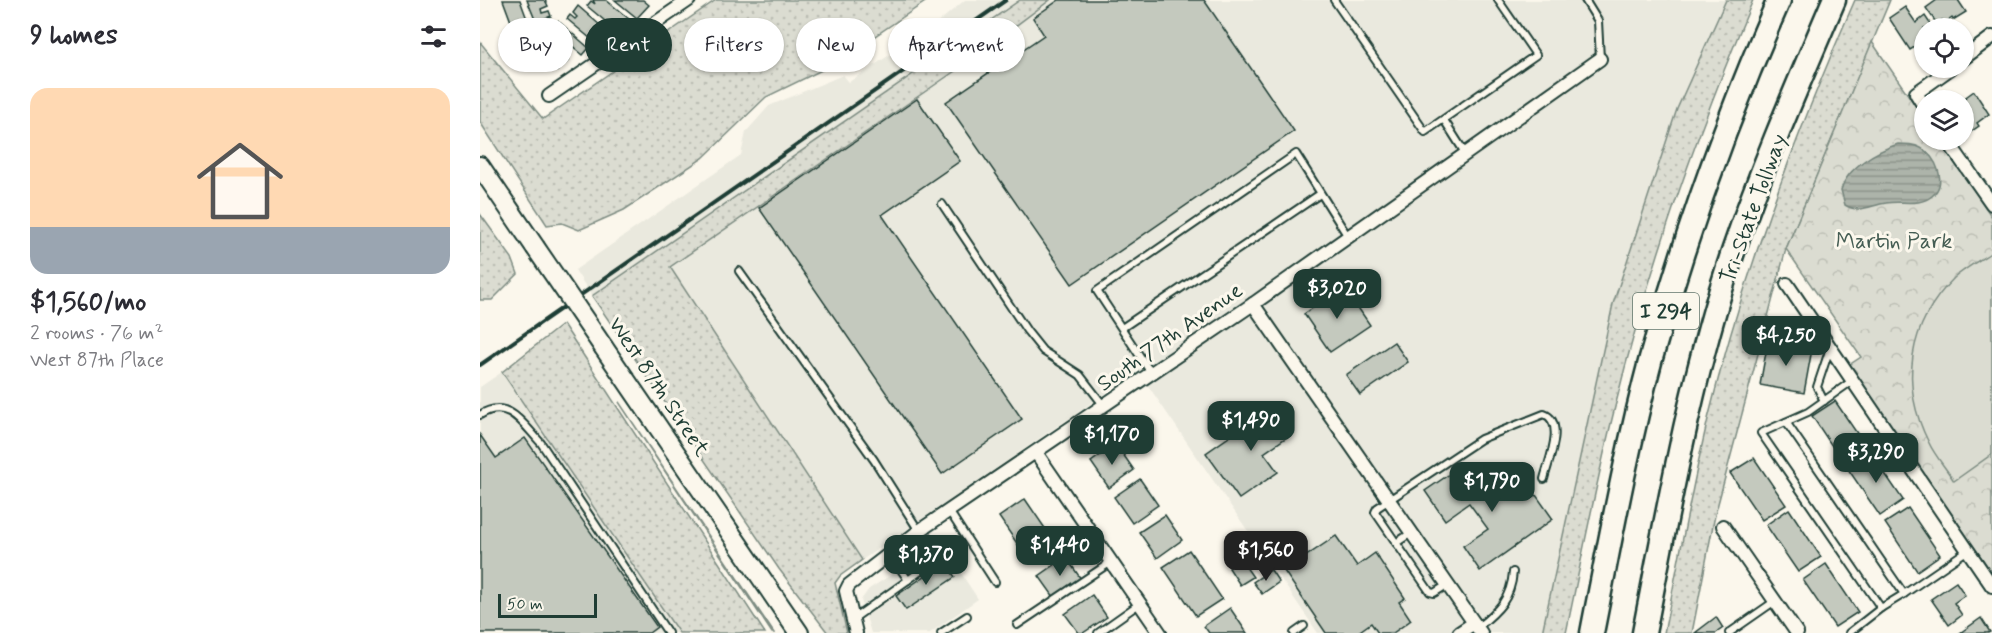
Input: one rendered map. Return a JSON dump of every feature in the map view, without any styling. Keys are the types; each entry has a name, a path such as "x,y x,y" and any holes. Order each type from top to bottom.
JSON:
{"highway":[{"name":"I 294","path":"1593,633 1614,522 1654,349 1686,240 1728,122 1779,0"},
{"name":"Tri-State Tollway","path":"1644,633 1678,461 1734,249 1778,134 1834,0"}],"main road":[{"name":"West 87th Street","path":"480,166 799,633"}],"street":[{"path":"549,96 689,0"},
{"path":"1974,50 1992,37"},
{"name":"South 77th Avenue","path":"852,619 846,591 849,585 920,531 1037,454 1600,59"},
{"path":"1920,90 1937,78"},
{"path":"1954,150 1992,204"},
{"path":"1787,284 1992,586"},
{"path":"1253,304 1477,628 1459,633"},
{"path":"1037,454 1160,633"},
{"path":"1723,526 1797,633"},
{"path":"852,619 856,633"}],"lane":[{"path":"1334,0 1425,132 1536,55 1498,0"},
{"path":"1585,0 1598,21 1600,59"},
{"path":"1444,120 1465,153"},
{"path":"1152,374 1097,291 1296,154 1347,235"},
{"path":"1122,328 1320,194"},
{"path":"942,204 1027,331 1043,351 1080,375 1104,407"},
{"path":"739,271 874,460 920,531"},
{"path":"1824,401 1817,387 1830,348"},
{"path":"1852,381 1808,412 1761,433 1881,608"},
{"path":"480,415 491,408 500,408 517,417 541,443 668,633"},
{"path":"1447,585 1434,593 1430,592 1375,512 1377,508 1474,443 1544,414 1552,420 1556,429 1544,479"},
{"path":"1786,422 1904,594"},
{"path":"949,511 995,582"},
{"path":"1396,543 1411,533"},
{"path":"1849,633 1881,608 1968,550"},
{"path":"891,555 908,580"},
{"path":"1017,625 1111,562"},
{"path":"852,619 932,563"},
{"path":"1477,628 1500,608 1512,588 1513,572"},
{"path":"1729,633 1775,601"},
{"path":"1098,633 1139,604"},
{"path":"941,633 967,616"},
{"path":"1294,633 1304,626"}],"shaded area":[{"path":"965,0 1020,0 994,18 943,18"},
{"path":"1050,0 1726,0 1677,109 1613,304 1542,633 1318,633 1138,371 862,560 670,267 954,72 1025,72 1025,19"},
{"path":"888,56 888,72 916,72 592,296 575,270 741,155 746,132 769,106 843,75 849,82 864,72 876,72 876,64"},
{"path":"1898,144 1910,144 1914,146 1914,150 1926,152 1935,163 1940,177 1937,191 1921,201 1892,202 1860,209 1845,205 1841,190 1849,174 1864,161"},
{"path":"502,372 679,633 480,633 480,387"},
{"path":"941,543 978,599 930,633 871,633 861,600 869,589"}],"green space":[{"path":"716,0 928,0 901,18 888,18 888,27 876,35 876,18 796,18 796,72 818,72 766,97 703,158 624,210 579,230 562,223 547,225 480,122 480,42 498,64 498,72 505,72 543,119 611,72 672,72 672,30 684,22 684,72 784,72 784,18 690,18"},
{"path":"1020,0 1050,0 1025,19 994,18"},
{"path":"1726,0 1753,0 1694,150 1643,303 1608,435 1566,633 1542,633 1613,304 1677,109"},
{"path":"1855,0 1890,0 1786,249 1715,515 1692,633 1664,633 1708,419 1737,312 1791,154"},
{"name":"Martin Park","path":"1872,42 1914,103 1914,150 1946,150 1992,217 1992,573 1849,365 1861,357 1786,249"},
{"path":"916,72 954,72 670,267 862,560 840,576 835,583 847,633 828,633 779,569 592,296"},
{"path":"480,214 512,258 518,274 492,300 480,300"},
{"path":"1992,252 1992,454 1954,481 1931,448 1920,421 1914,399 1913,356 1926,315 1938,296 1958,274"},
{"path":"563,324 765,633 679,633 502,372"},
{"path":"619,402 774,633 772,633"}],"building":[{"path":"503,0 520,0 527,18 510,18"},
{"path":"527,0 545,0 548,6 541,9 542,13 549,11 551,16 534,18"},
{"path":"593,0 606,0 628,18 601,18 587,6 591,1 595,4"},
{"path":"615,0 643,0 649,5 637,18"},
{"path":"1059,0 1204,0 1294,131 1072,284 946,102 990,72 1025,72 1025,48 1044,35 1033,18"},
{"path":"1937,0 1958,0 1966,12 1956,18 1933,18 1926,8"},
{"path":"578,6 592,18 585,18 585,34 573,24 573,18 568,18 570,15 575,19 577,17 573,13"},
{"path":"1905,7 1914,20 1914,47 1910,50 1889,18"},
{"path":"573,34 585,45 583,55 573,47"},
{"path":"1974,91 1989,114 1977,123 1979,126 1974,130"},
{"path":"917,99 960,161 882,215 1022,419 942,474 759,208"},
{"path":"1344,287 1370,325 1330,352 1304,314"},
{"path":"1768,341 1812,349 1804,393 1760,385"},
{"path":"1394,342 1408,362 1360,395 1346,375"},
{"path":"1835,401 1867,448 1844,464 1812,416"},
{"path":"1275,405 1294,432 1264,453 1278,472 1239,499 1206,453"},
{"path":"480,435 496,458 525,438 657,627 649,633 480,633"},
{"path":"1116,444 1134,470 1109,488 1091,462"},
{"path":"1871,453 1903,500 1880,516 1848,469"},
{"path":"1754,458 1786,505 1762,520 1730,473"},
{"path":"1460,467 1480,496 1514,472 1532,498 1536,495 1553,519 1480,571 1463,546 1488,529 1469,503 1445,520 1425,491"},
{"path":"1140,479 1158,505 1132,523 1114,497"},
{"path":"1025,499 1053,540 1027,558 999,517"},
{"path":"1908,508 1940,555 1917,571 1885,523"},
{"path":"1789,509 1821,557 1798,572 1766,525"},
{"path":"1165,515 1182,540 1157,558 1139,532"},
{"path":"1336,536 1357,566 1375,553 1405,598 1399,602 1411,620 1393,633 1378,633 1371,623 1357,633 1326,633 1284,571"},
{"path":"1189,550 1222,599 1196,616 1163,567"},
{"path":"1066,557 1081,579 1054,597 1039,576"},
{"path":"1241,560 1253,577 1240,585 1229,568"},
{"path":"945,562 955,577 906,610 896,596"},
{"path":"1826,564 1858,612 1835,627 1803,580"},
{"path":"1271,570 1279,582 1262,594 1253,582"},
{"path":"1956,582 1965,595 1954,603 1962,615 1949,625 1931,599"},
{"path":"1092,595 1107,617 1083,633 1079,633 1065,614"},
{"path":"1230,608 1247,633 1209,633 1204,626"},
{"path":"1716,617 1723,628 1716,633 1695,633"},
{"path":"1981,618 1990,632 1960,633"}],"railway":[{"path":"480,365 1006,0"}]}
